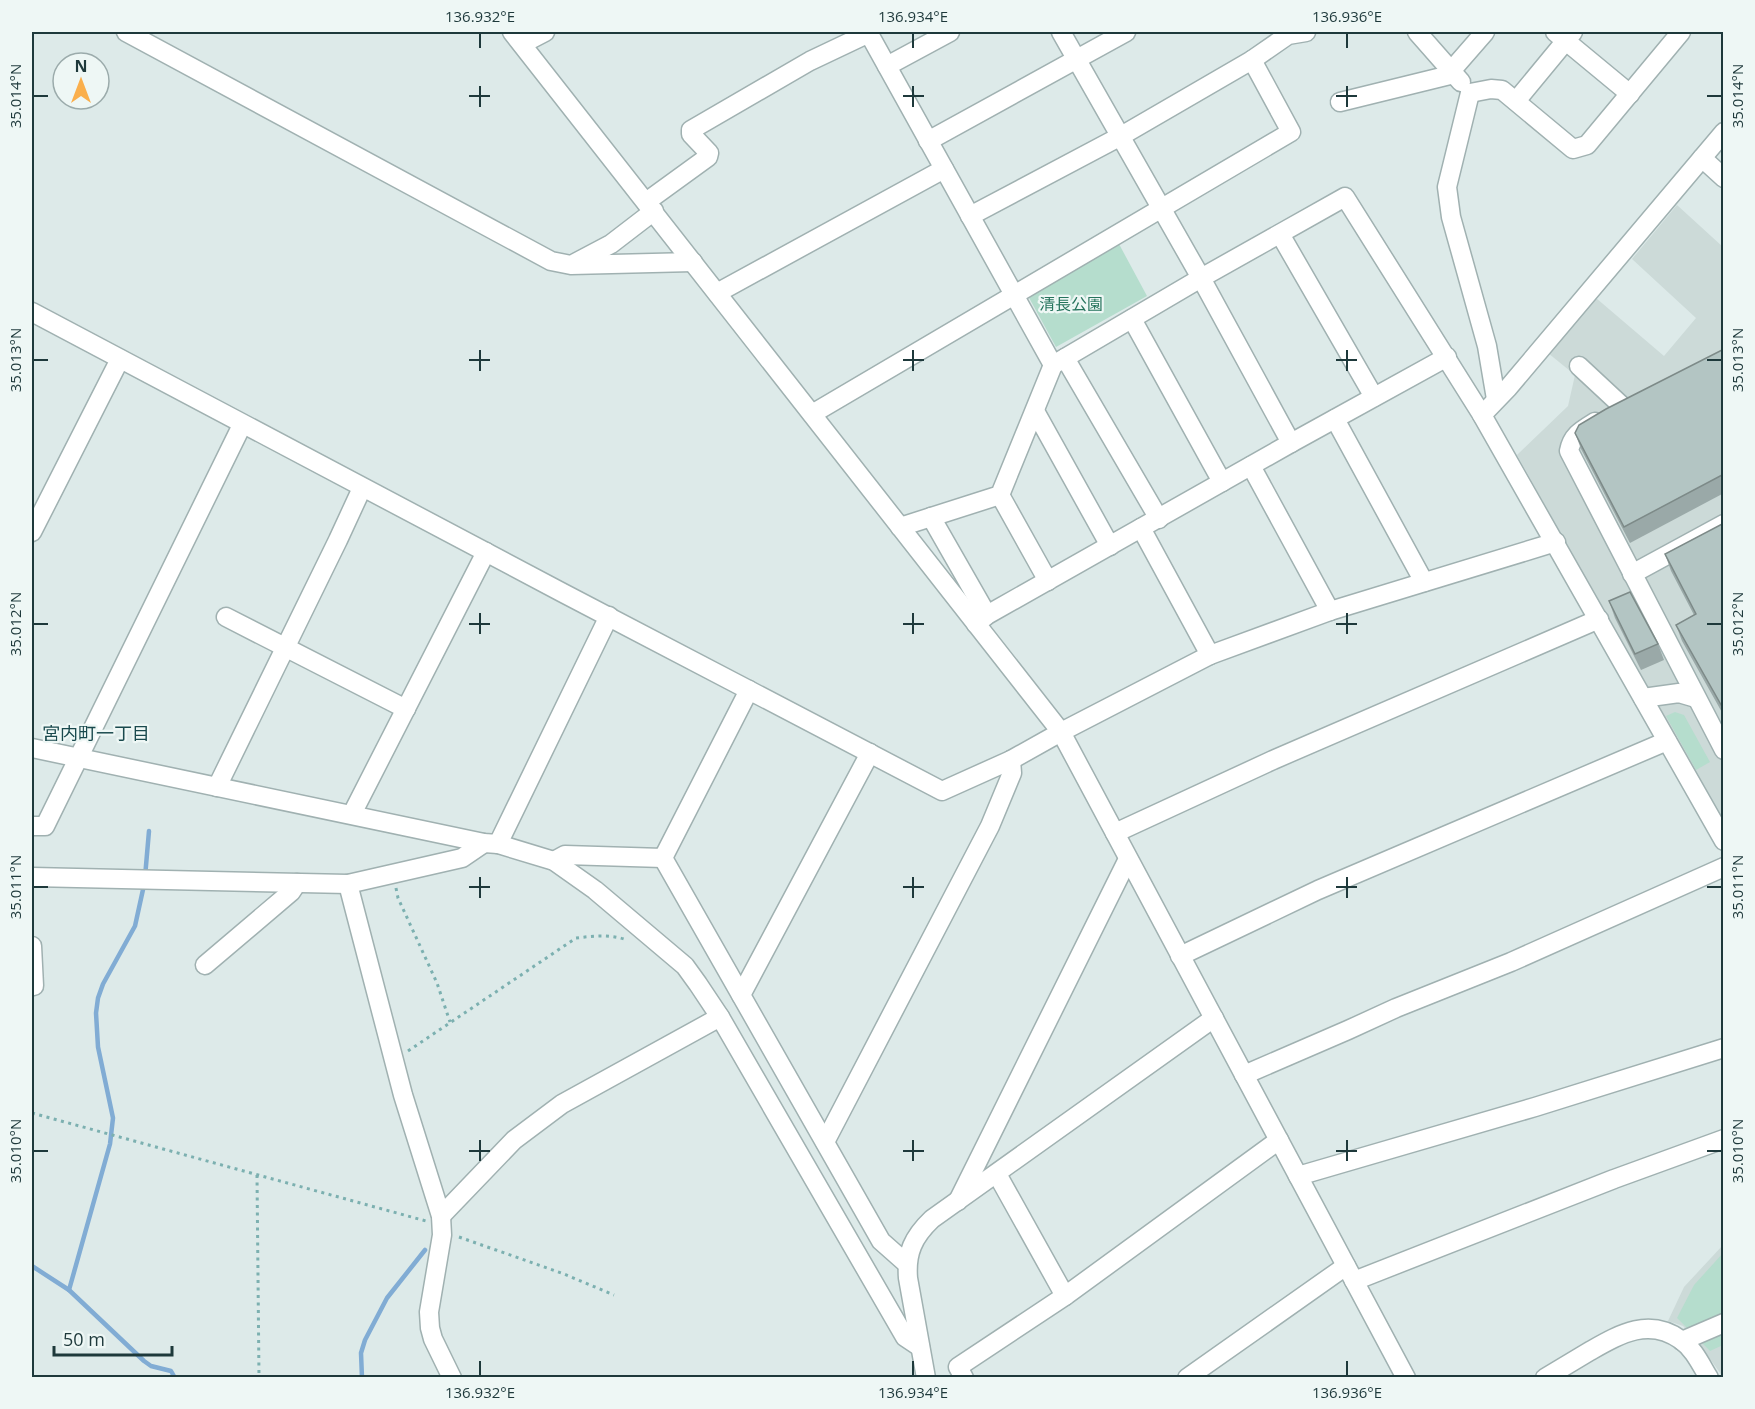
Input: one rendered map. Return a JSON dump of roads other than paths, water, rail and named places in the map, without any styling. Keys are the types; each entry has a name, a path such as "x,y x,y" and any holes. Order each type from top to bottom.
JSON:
{"street":[{"path":"126,32 551,261 571,265 693,262"},
{"path":"545,32 517,38 900,527 982,620 1060,732 1406,1377"},
{"path":"571,265 611,243 650,206 708,157 709,153 691,130 810,61 868,32 1014,295 1159,519"},
{"path":"887,66 950,32"},
{"path":"1061,32 1201,278 1291,443"},
{"path":"928,141 1126,32"},
{"path":"970,216 1121,136 1252,60 1288,35 1306,32"},
{"path":"1417,32 1470,93"},
{"path":"1340,102 1453,73 1485,32"},
{"path":"1470,93 1491,89 1502,90 1573,149 1587,145 1679,32"},
{"path":"1516,101 1564,35 1630,94"},
{"path":"812,414 1292,132 1252,60"},
{"path":"1470,93 1447,187 1451,218 1487,346 1496,399"},
{"path":"1482,415 1508,388 1724,132"},
{"path":"1702,158 1724,178"},
{"path":"717,293 944,169"},
{"path":"900,527 1000,495 1035,411 1059,362 1345,197 1482,415 1724,841"},
{"path":"1280,234 1374,397"},
{"path":"32,312 362,488 942,791 1011,760 1060,732 1210,655 1330,611 1556,542"},
{"path":"1132,319 1222,482"},
{"path":"982,620 1335,418 1447,357"},
{"path":"32,532 120,359"},
{"path":"1579,366 1622,406"},
{"path":"1642,395 1578,433 1570,442 1569,451 1724,750"},
{"path":"1035,411 1110,546"},
{"path":"1335,418 1424,582"},
{"path":"32,826 45,826 242,424"},
{"path":"1251,466 1330,611"},
{"path":"217,788 339,540 362,488"},
{"path":"1000,495 1048,581"},
{"path":"931,517 982,620"},
{"path":"1632,574 1724,524"},
{"path":"1141,528 1210,655"},
{"path":"352,814 486,552"},
{"path":"32,877 348,884 462,858 491,843 609,616"},
{"path":"226,617 406,709"},
{"path":"1114,832 1283,755 1599,619"},
{"path":"663,858 748,690"},
{"path":"1643,698 1679,693 1696,698"},
{"path":"1180,956 1318,890 1667,741"},
{"path":"32,748 491,843 554,861 595,890 685,966 720,1017 905,1337 920,1347"},
{"path":"741,995 870,753"},
{"path":"825,1142 990,826 1012,774 1011,760"},
{"path":"554,861 565,855 663,858"},
{"path":"663,858 881,1241 907,1264"},
{"path":"957,1203 1128,859"},
{"path":"1244,1075 1395,1008 1511,962 1724,867"},
{"path":"205,965 291,892 297,883"},
{"path":"348,884 403,1095 441,1223 429,1312 430,1328 452,1377"},
{"path":"32,946 34,986 32,986"},
{"path":"441,1223 514,1140 562,1104 720,1017"},
{"path":"926,1377 907,1264 909,1253 920,1230 932,1219 1214,1018"},
{"path":"1298,1176 1535,1107 1724,1048"},
{"path":"1187,1377 1350,1273 1724,1139"},
{"path":"964,1377 958,1367 1065,1296 1279,1140"},
{"path":"997,1174 1065,1296"},
{"path":"1682,1341 1724,1323"},
{"path":"1545,1377 1627,1332 1646,1329 1665,1331 1682,1341 1693,1352 1710,1377"}],"waterway":[{"path":"145,877 149,831"},
{"path":"69,1290 110,1144 113,1118 98,1047 96,1013 98,998 103,984 135,926 144,885"},
{"path":"362,1378 361,1353 365,1340 387,1298 425,1250"},
{"path":"32,1266 69,1290 144,1361 151,1366 171,1371 175,1378"}],"district":[{"name":"宮内町一丁目","path":"96,733"}],"park label":[{"name":"清長公園","path":"1071,304"}]}
